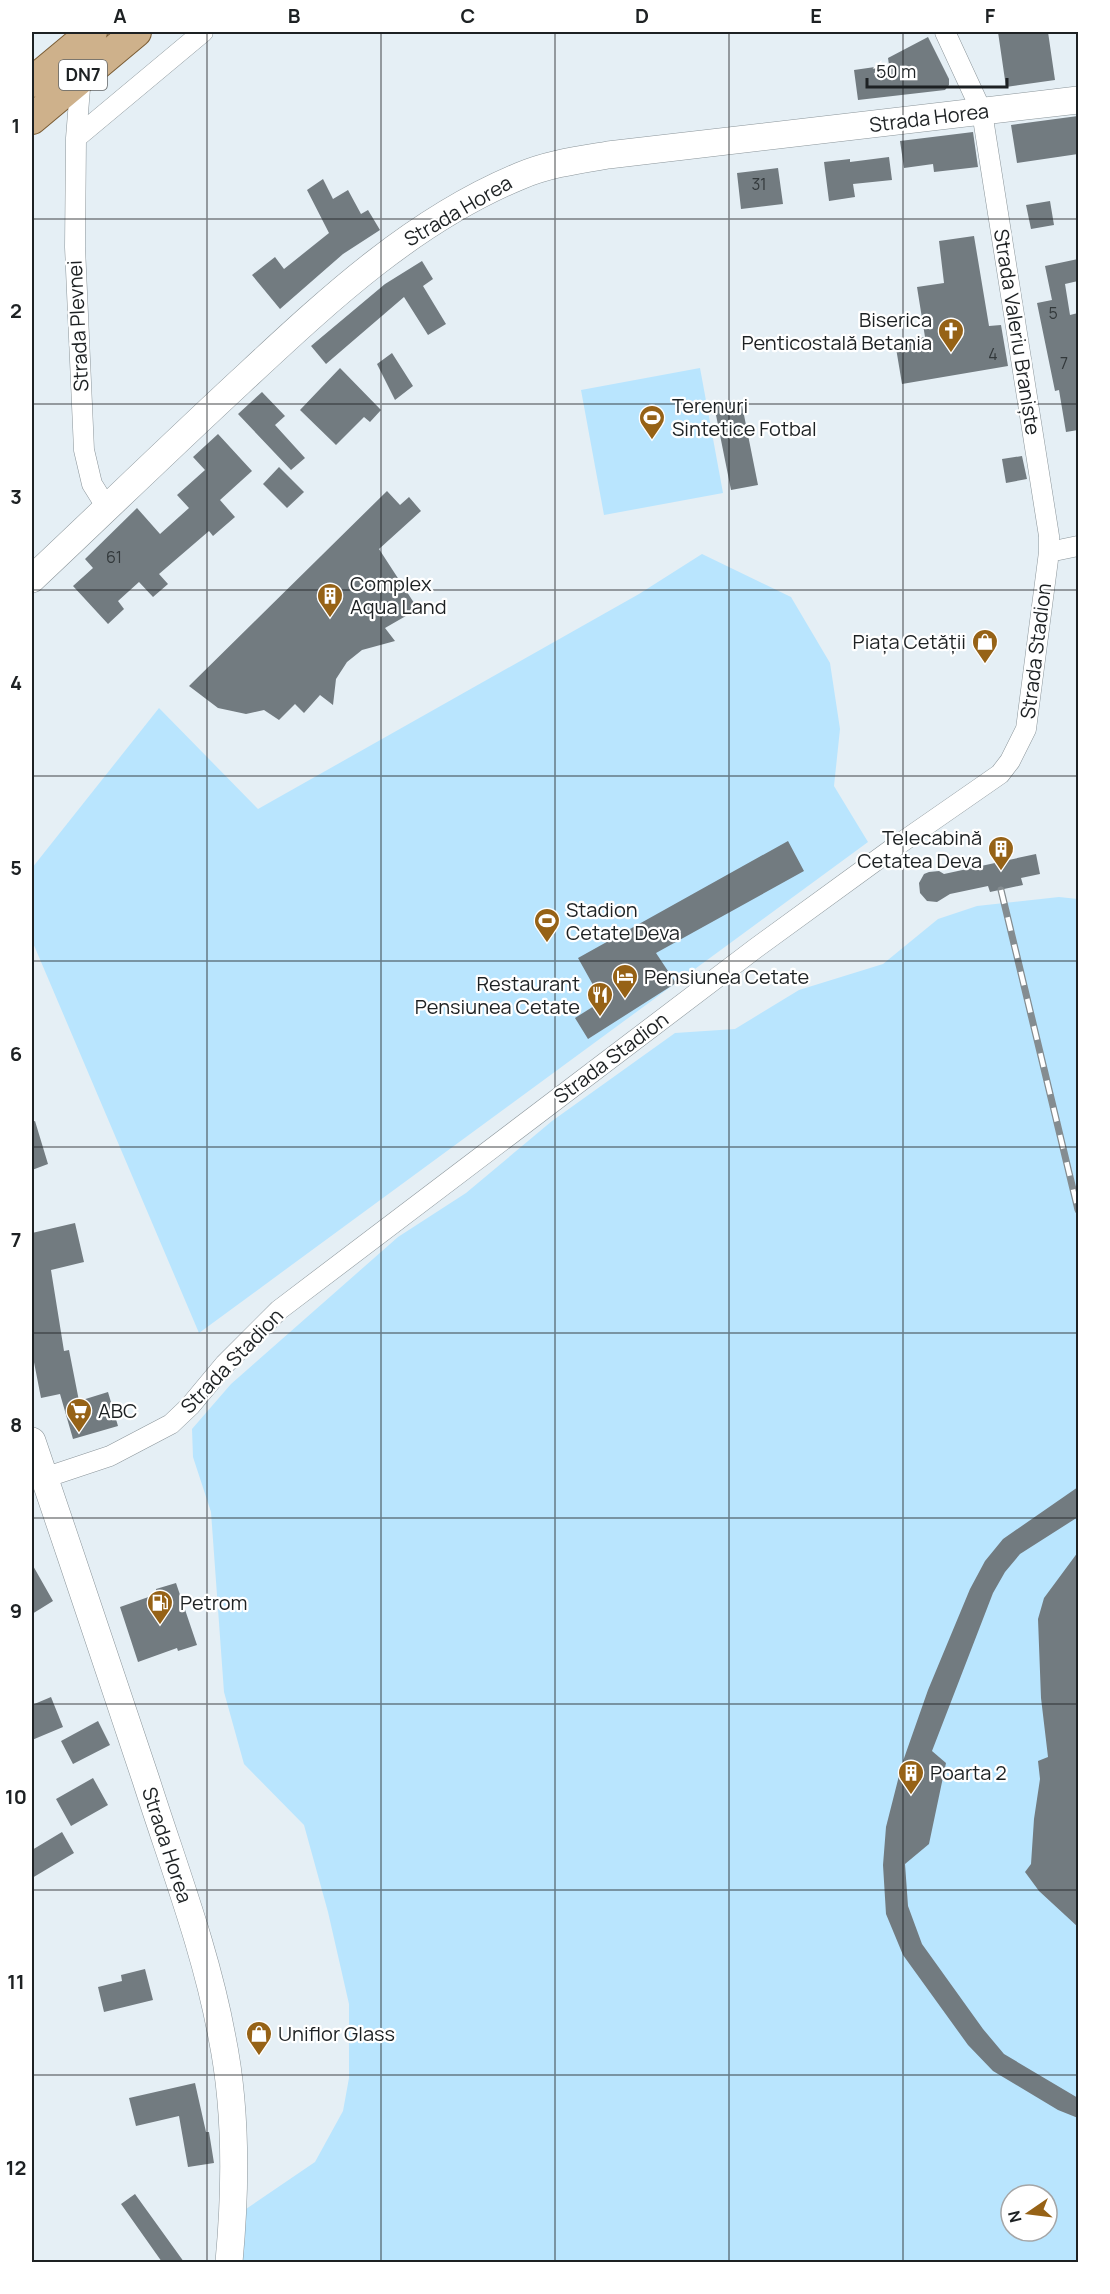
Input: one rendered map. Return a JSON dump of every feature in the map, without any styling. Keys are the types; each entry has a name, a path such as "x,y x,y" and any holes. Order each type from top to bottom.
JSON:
{"main road":[{"name":"DN7","path":"32,82 92,32"},
{"name":"DN7","path":"32,119 136,32"},
{"name":"Strada Horea","path":"32,579 318,310 373,264 444,214 521,175 561,163 608,155 1078,100"},
{"name":"Strada Horea","path":"32,1441 200,1949 222,2036 231,2097 234,2155 233,2217 229,2262"}],"street":[{"path":"76,138 203,32"},
{"name":"Strada Valeriu Braniște","path":"945,32 982,112 1049,536 1049,552"},
{"name":"Strada Plevnei","path":"81,76 76,138 75,247 84,450 92,484 109,507"},
{"path":"1049,552 1078,546"},
{"name":"Strada Stadion","path":"44,1478 110,1456 171,1424 190,1406 225,1364 279,1310 756,948 892,849 995,779 1010,761 1026,729 1049,552"}],"shaded area":[{"name":"Terenuri Sintetice Fotbal","path":"700,368 723,493 604,515 581,390"},
{"path":"702,554 791,597 830,663 840,729 834,786 868,842 199,1333 33,943 32,868 159,708 258,809 639,594"},
{"path":"1059,897 1078,899 1078,2262 238,2262 246,2209 315,2162 343,2111 349,2078 349,2004 328,1912 304,1825 244,1764 224,1692 211,1512 193,1457 192,1429 231,1384 398,1237 466,1193 552,1121 675,1033 735,1029 799,990 883,964 938,919 977,906"}],"building":[{"path":"998,32 1048,32 1055,80 1006,87"},
{"path":"928,37 949,79 949,85 945,90 858,100 854,70 889,65 888,58"},
{"path":"1078,116 1078,154 1017,163 1011,125"},
{"path":"973,132 978,167 934,172 933,164 904,168 900,141"},
{"path":"889,157 892,180 853,184 855,197 829,201 824,162 850,159 850,162"},
{"path":"778,168 783,204 741,209 737,173"},
{"path":"323,179 333,199 348,190 361,214 368,210 380,230 343,254 280,309 252,275 275,257 284,269 329,233 307,190"},
{"path":"1050,201 1054,225 1031,229 1026,205"},
{"path":"974,236 989,326 1001,325 1008,366 902,384 895,342 925,337 917,287 944,283 939,241"},
{"path":"1078,259 1078,281 1065,284 1070,315 1078,313 1078,430 1066,432 1059,390 1055,391 1037,303 1052,300 1045,266"},
{"path":"422,261 433,279 423,286 446,324 428,335 404,297 326,364 311,346 385,284"},
{"path":"392,353 413,386 395,400 377,364"},
{"path":"340,368 381,410 370,422 364,417 336,445 300,410"},
{"path":"262,392 285,416 275,425 305,458 291,470 238,414"},
{"path":"741,400 758,485 731,490 714,405"},
{"path":"218,434 252,471 220,500 235,517 213,536 209,531 159,574 168,584 153,597 139,582 118,601 124,609 108,624 73,586 93,568 85,559 137,508 160,534 189,508 177,495 205,470 193,457"},
{"path":"1022,456 1027,479 1006,483 1002,459"},
{"path":"279,467 304,492 287,508 263,484"},
{"name":"Complex Aqua Land","path":"387,491 400,505 409,497 421,511 379,549 418,609 385,628 395,641 362,650 347,662 336,679 333,705 320,695 304,713 295,704 279,720 264,710 246,714 218,708 189,686"},
{"path":"788,841 804,871 656,953 676,983 588,1039 575,1018 602,1001 578,958"},
{"name":"Telecabină Cetatea Deva","path":"1036,854 1040,874 1021,878 1023,885 990,892 988,886 950,894 937,902 927,901 920,893 919,883 924,874 929,872 939,871 944,874"},
{"path":"35,1121 48,1164 32,1170 32,1122"},
{"path":"75,1223 84,1262 51,1270 64,1351 69,1350 79,1401 108,1392 118,1426 73,1439 60,1394 41,1398 32,1352 32,1233"},
{"path":"1078,1487 1078,1517 1020,1554 1005,1572 993,1593 932,1751 946,1763 929,1844 905,1864 908,1906 922,1944 983,2029 1004,2054 1078,2098 1078,2118 1058,2110 993,2071 968,2045 903,1955 886,1914 883,1865 886,1827 902,1764 928,1690 970,1589 985,1561 1003,1539"},
{"path":"1078,1552 1078,1927 1039,1891 1025,1872 1031,1864 1040,1779 1038,1761 1048,1757 1041,1698 1038,1619 1044,1598"},
{"path":"32,1564 53,1601 32,1614"},
{"path":"176,1583 197,1645 178,1651 177,1648 138,1662 120,1607 157,1594 156,1589"},
{"path":"51,1697 63,1727 32,1740 32,1705"},
{"path":"98,1721 110,1745 73,1764 61,1741"},
{"path":"93,1778 108,1805 71,1826 56,1799"},
{"path":"62,1832 74,1853 32,1878 32,1850"},
{"path":"145,1969 153,2000 104,2012 98,1987 122,1981 121,1975"},
{"path":"195,2083 206,2132 209,2132 214,2163 188,2167 179,2116 136,2126 129,2098"},
{"path":"135,2194 184,2262 162,2262 121,2204"}],"railway":[{"path":"1001,890 1078,1210"}],"place":[{"name":"Biserica Penticostală Betania","path":"951,354"},
{"name":"Terenuri Sintetice Fotbal","path":"652,441"},
{"name":"Complex Aqua Land","path":"330,619"},
{"name":"Piața Cetății","path":"985,665"},
{"name":"Telecabină Cetatea Deva","path":"1001,872"},
{"name":"Stadion Cetate Deva","path":"547,944"},
{"name":"Pensiunea Cetate","path":"625,1000"},
{"name":"Restaurant Pensiunea Cetate","path":"600,1018"},
{"name":"ABC","path":"79,1434"},
{"name":"Petrom","path":"160,1626"},
{"name":"Poarta 2","path":"911,1796"},
{"name":"Uniflor Glass","path":"259,2057"}]}
